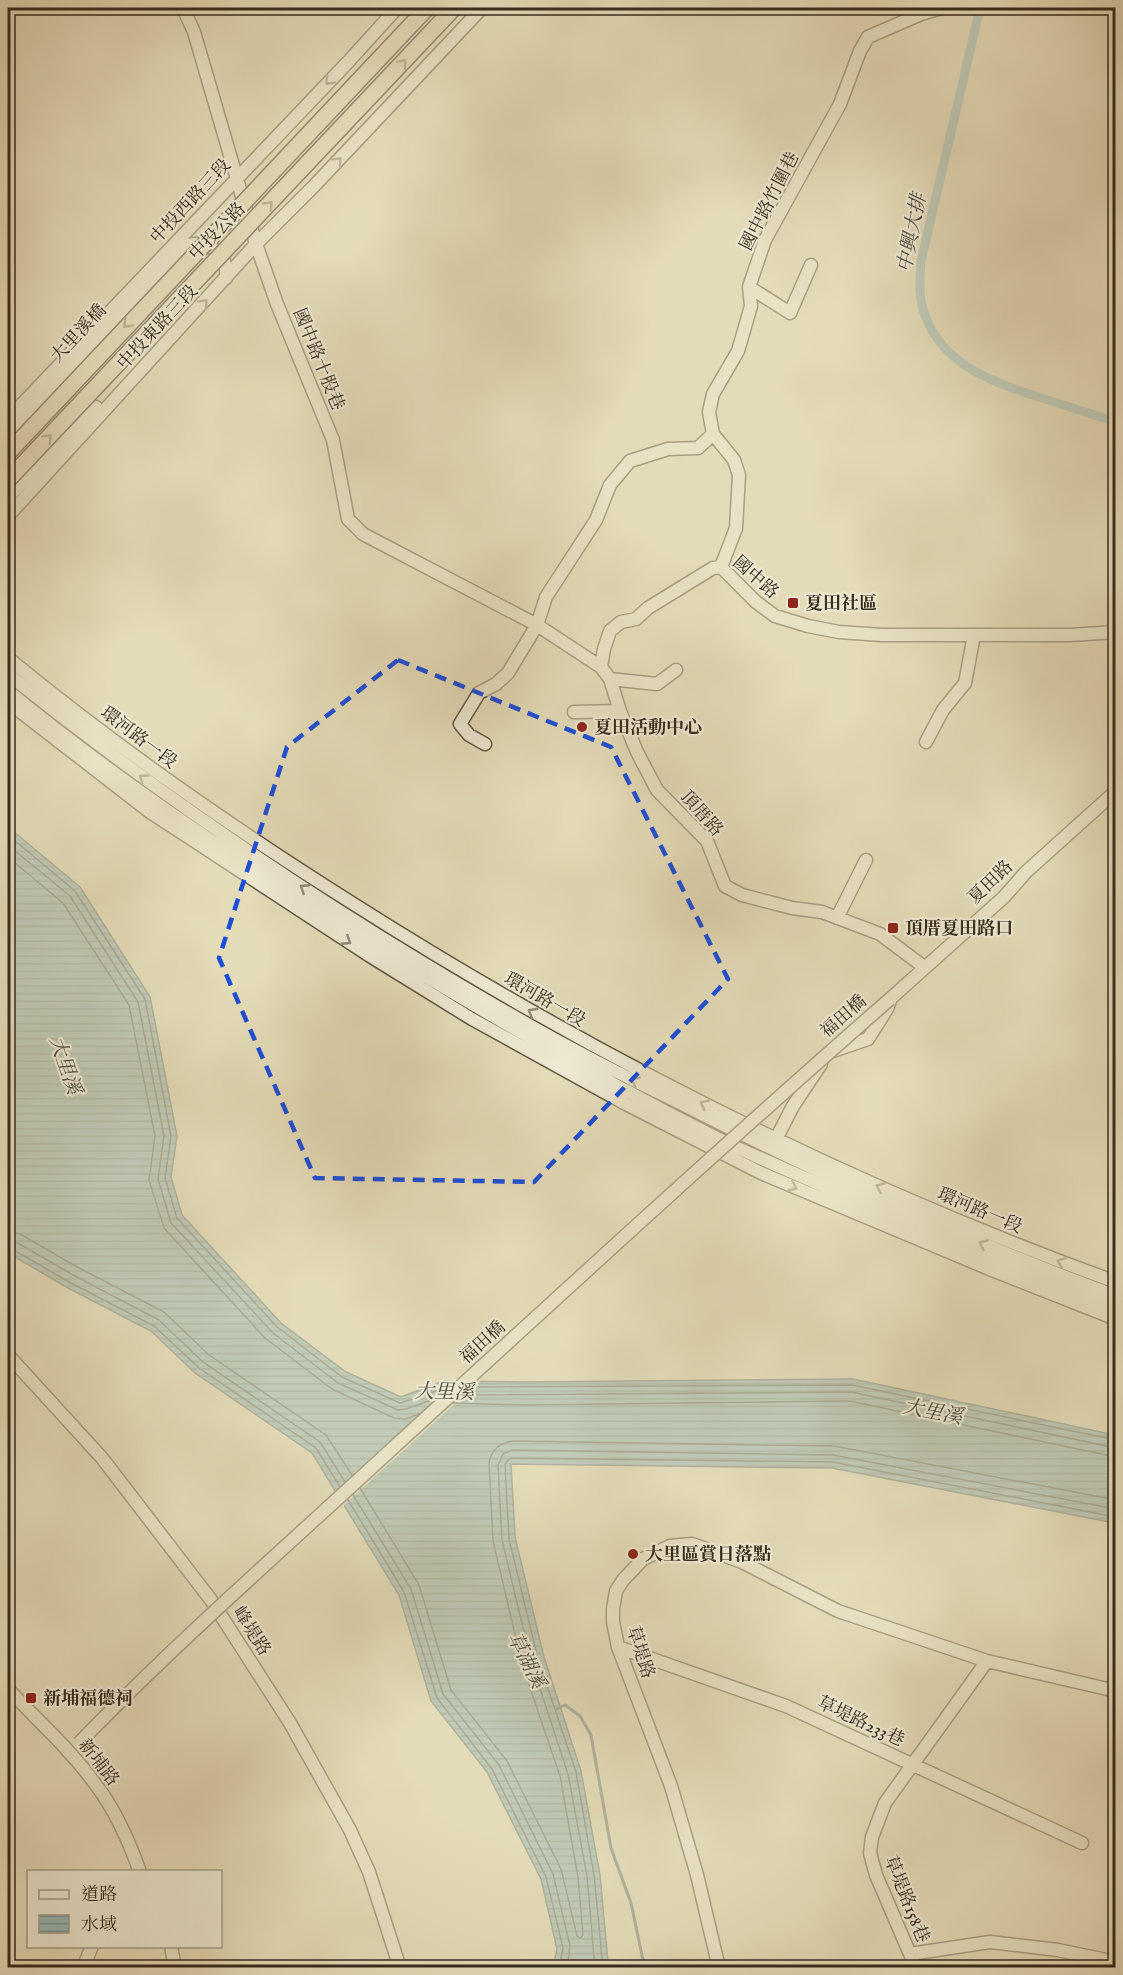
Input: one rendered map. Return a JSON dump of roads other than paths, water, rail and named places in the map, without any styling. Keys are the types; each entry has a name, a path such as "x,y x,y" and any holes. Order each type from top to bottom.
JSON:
{"main road":[{"name":"中投公路","path":"8,453 428,8"},
{"name":"中投公路","path":"8,480 454,8"}],"street":[{"name":"國中路十股巷","path":"183,8 194,32 256,244 277,304 333,440 348,519 363,534 537,625"},
{"name":"中投西路三段","path":"8,419 398,8"},
{"name":"中投東路三段","path":"8,516 256,244 482,8"},
{"name":"國中路竹圍巷","path":"713,434 709,412 712,394 738,351 751,306 749,287 765,240 840,104 860,51 868,37 921,14 942,8"},
{"path":"174,256 195,223"},
{"path":"174,256 184,246 195,242 206,244 218,252 225,262 226,278"},
{"name":"大里溪橋","path":"8,434 174,256"},
{"path":"749,287 790,313 811,265"},
{"path":"8,497 147,354 184,324"},
{"path":"484,744 470,735 460,724 479,693 496,684 508,673 537,625 546,597 596,520 610,485 630,460 668,449 698,448 713,434 734,460 739,475 736,528 721,567"},
{"name":"國中路","path":"601,667 609,631 621,622 636,619 648,608 713,568 721,567 756,602 775,616 838,632 882,635 1070,636 1116,632"},
{"path":"537,625 601,667"},
{"path":"926,742 943,710 965,683 974,635"},
{"name":"環河路一段","path":"8,658 58,700 172,784 316,882 489,988 581,1040 768,1156 1066,1301 1116,1319"},
{"name":"頂厝路","path":"601,667 610,679 637,752 657,790 707,841 725,886 742,896 792,908 822,912 880,934 924,967"},
{"path":"610,679 657,684 676,670"},
{"name":"環河路一段","path":"8,674 162,792 377,935 479,996 768,1156 912,1227 1028,1275 1116,1308"},
{"name":"環河路一段","path":"8,691 99,761 192,828 377,947 523,1033 669,1112 768,1156 1009,1256 1116,1296"},
{"name":"環河路一段","path":"8,702 150,812 370,956 472,1019 624,1103 1116,1282"},
{"path":"573,712 620,711"},
{"name":"夏田路","path":"891,998 1004,897 1026,872 1116,790"},
{"path":"837,918 866,860"},
{"path":"768,1156 793,1106 816,1069 833,1051 868,1039 887,1009 891,998"},
{"name":"福田橋","path":"74,1748 148,1673 784,1091 891,998"},
{"name":"峰堤路","path":"8,1355 102,1458 224,1619 290,1723 351,1830 369,1872 400,1968"},
{"name":"草堤路","path":"719,1968 697,1875 671,1786 618,1647 613,1609 616,1591 643,1559 670,1546 692,1544 742,1562 838,1611 987,1661 1116,1691"},
{"name":"草堤路233巷","path":"618,1647 786,1706 1082,1843"},
{"name":"草堤路158巷","path":"916,1968 876,1875 870,1853 872,1837 885,1803 987,1661"},
{"name":"新埔路","path":"8,1689 74,1748 128,1838 139,1870"},
{"path":"910,1954 990,1942 1058,1950 1116,1962"},
{"path":"83,1968 92,1948"},
{"path":"171,1948 175,1968"}],"water":[{"path":"8,827 80,887 150,997 177,1136 171,1177 182,1215 281,1323 346,1372 401,1397 443,1381 853,1379 1115,1435 1115,1523 832,1468 511,1464 515,1537 544,1657 581,1771 600,1875 610,1967 553,1967 557,1949 541,1879 487,1772 431,1701 399,1595 312,1453 195,1373 151,1331 68,1288 8,1253"}],"waterway":[{"name":"中興大排","path":"980,8 921,261 920,288 923,309 933,333 945,348 974,371 1009,387 1116,422"},
{"path":"557,1709 565,1705 580,1716 591,1735 611,1848 631,1903 644,1965 653,1968"},
{"path":"681,1968 701,1965"}],"place":[{"name":"夏田社區","path":"793,603"},
{"name":"夏田活動中心","path":"582,727"},
{"name":"頂厝夏田路口","path":"893,928"},
{"name":"大里區賞日落點","path":"633,1554"},
{"name":"新埔福德祠","path":"31,1698"}],"water label":[{"name":"大里溪","path":"66,1065"},
{"name":"大里溪","path":"444,1391"},
{"name":"大里溪","path":"933,1411"},
{"name":"草湖溪","path":"527,1660"}]}
